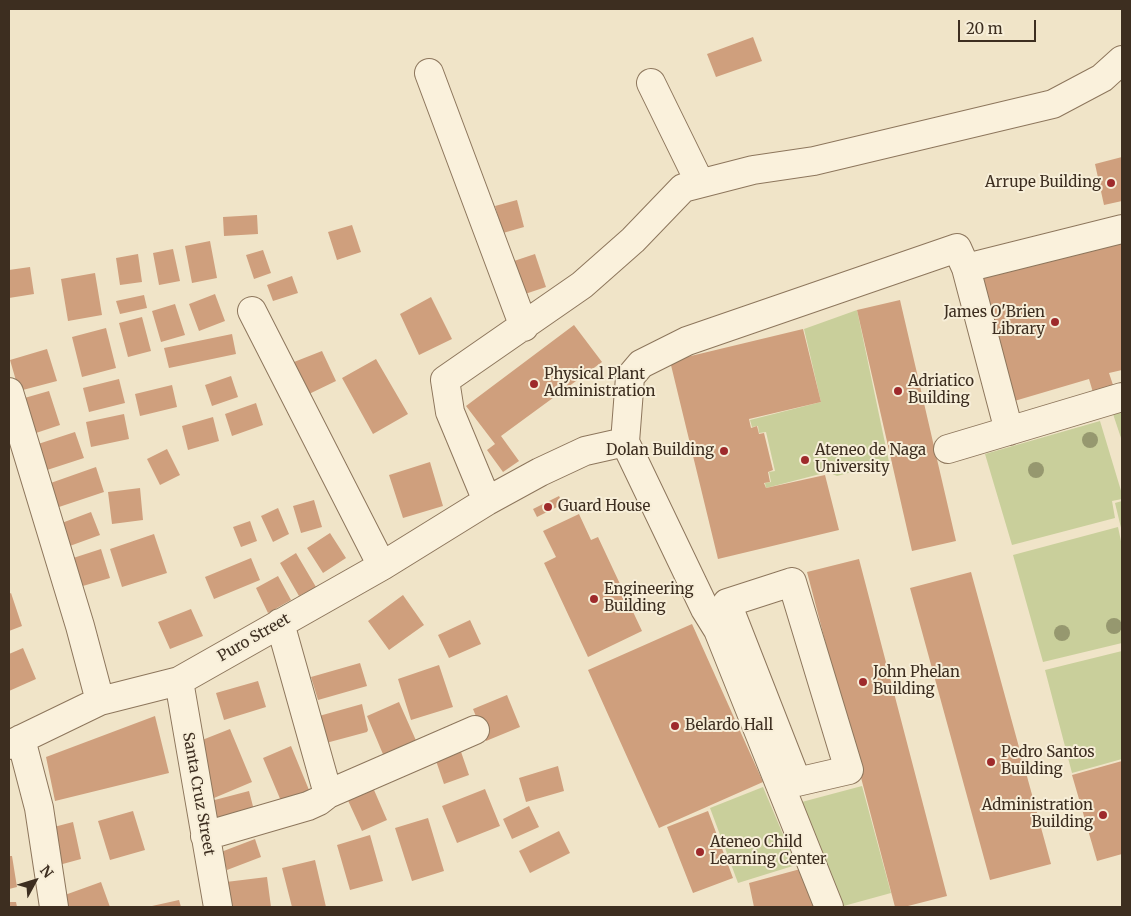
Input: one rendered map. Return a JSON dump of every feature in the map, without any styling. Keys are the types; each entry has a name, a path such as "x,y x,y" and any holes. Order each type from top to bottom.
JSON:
{"street":[{"path":"487,501 450,412 445,380 582,286 626,247 683,188 753,170 814,160 1053,104 1102,78 1122,60"},
{"path":"429,73 524,327"},
{"path":"651,83 700,183"},
{"path":"966,268 1122,229"},
{"path":"716,606 792,582 849,770 797,782 716,606 625,442 630,377 641,364 687,341 957,248 966,268 1009,430"},
{"path":"252,311 382,566"},
{"path":"9,392 80,626 100,701"},
{"path":"948,449 1122,397"},
{"name":"Puro Street","path":"15,742 100,701 179,681 382,566 487,501 540,472 585,451 625,442"},
{"path":"716,606 718,630 829,907"},
{"path":"280,624 328,794"},
{"name":"Santa Cruz Street","path":"179,681 218,907"},
{"path":"205,836 308,806 320,801 328,794 475,730"},
{"path":"15,742 39,808 54,907"}],"green space":[{"path":"857,310 889,462 837,476 828,472 766,488 765,483 771,482 769,472 775,471 766,432 759,433 758,426 752,427 750,420 821,402 804,329"},
{"path":"1122,411 1122,441 1113,414"},
{"path":"1100,421 1122,494 1122,499 1112,501 1115,518 1012,545 985,454"},
{"path":"1122,501 1122,532 1115,503"},
{"path":"1118,527 1122,546 1122,643 1043,662 1013,555"},
{"path":"1122,651 1122,759 1072,773 1045,670"},
{"path":"862,786 891,893 840,907 798,803"},
{"path":"763,787 796,865 738,883 710,808"}],"building":[{"path":"753,37 762,61 716,77 707,54"},
{"name":"Arrupe Building","path":"1122,157 1122,201 1104,205 1095,164"},
{"path":"517,200 524,227 503,233 495,206"},
{"path":"257,215 258,234 224,236 223,217"},
{"path":"352,225 361,252 337,260 328,232"},
{"name":"James O'Brien Library","path":"1122,239 1122,370 1109,373 1116,394 1095,399 1089,379 1011,402 974,274"},
{"path":"210,241 217,278 192,283 185,246"},
{"path":"173,249 180,281 159,285 153,253"},
{"path":"263,250 271,273 254,279 246,255"},
{"path":"138,254 142,282 120,285 116,258"},
{"path":"535,254 546,287 525,294 514,261"},
{"path":"30,267 34,294 9,298 9,270"},
{"path":"95,273 102,315 68,321 61,279"},
{"path":"292,276 298,293 273,301 267,285"},
{"path":"215,294 225,321 199,331 189,304"},
{"path":"144,295 147,308 120,314 116,301"},
{"path":"431,297 452,339 419,355 400,314"},
{"name":"Adriatico Building","path":"900,300 956,541 912,551 857,310"},
{"path":"175,304 185,335 161,342 152,311"},
{"path":"142,317 151,351 128,357 119,323"},
{"name":"Physical Plant Administration","path":"574,325 602,362 501,436 519,461 503,472 487,450 495,444 466,406"},
{"path":"106,328 116,368 82,377 72,337"},
{"name":"Dolan Building","path":"803,329 821,402 749,419 751,428 757,426 759,434 764,433 773,470 768,472 770,482 764,483 766,488 825,475 839,530 718,559 670,361"},
{"path":"232,334 236,354 169,368 164,348"},
{"path":"47,349 57,381 19,391 10,360"},
{"path":"322,351 336,381 309,394 294,362"},
{"path":"376,359 408,414 373,434 342,378"},
{"path":"231,376 238,397 212,406 205,385"},
{"path":"119,379 125,403 89,412 83,388"},
{"path":"172,385 177,407 140,416 135,394"},
{"path":"49,391 60,425 33,434 21,399"},
{"path":"256,403 263,425 232,436 225,414"},
{"path":"124,414 129,439 91,447 86,422"},
{"path":"213,417 219,441 188,450 182,426"},
{"path":"75,432 84,458 44,471 35,445"},
{"path":"167,449 180,475 160,485 147,459"},
{"path":"430,462 443,506 403,518 389,475"},
{"path":"96,467 104,492 53,509 45,485"},
{"path":"140,488 143,520 112,524 108,492"},
{"name":"Guard House","path":"559,496 563,504 537,517 533,509"},
{"path":"314,500 322,527 301,533 293,506"},
{"path":"278,508 289,534 273,542 261,516"},
{"path":"91,512 100,535 67,547 59,524"},
{"name":"Engineering Building","path":"579,514 591,540 598,537 642,631 588,657 544,563 556,557 543,531"},
{"path":"250,521 257,541 241,547 233,527"},
{"path":"330,533 346,558 323,573 307,548"},
{"path":"154,534 167,573 122,587 110,549"},
{"path":"101,549 110,578 76,588 67,560"},
{"path":"296,553 316,587 299,596 280,563"},
{"path":"251,558 260,580 214,599 205,577"},
{"name":"John Phelan Building","path":"859,559 947,896 904,907 895,907 807,572"},
{"name":"Pedro Santos Building","path":"971,572 1051,864 990,880 910,588"},
{"path":"278,576 291,600 268,613 256,588"},
{"path":"11,593 22,626 9,631 9,594"},
{"path":"403,595 424,625 389,650 368,621"},
{"path":"191,609 203,636 170,649 158,622"},
{"path":"470,620 481,644 449,658 438,635"},
{"name":"Belardo Hall","path":"692,624 763,782 659,828 588,670"},
{"path":"23,648 36,679 9,691 9,654"},
{"path":"360,663 367,686 318,700 311,677"},
{"path":"439,665 453,707 411,720 398,679"},
{"path":"258,681 266,707 224,720 216,693"},
{"path":"507,695 520,727 486,741 473,709"},
{"path":"399,702 418,745 385,759 367,716"},
{"path":"362,704 367,732 326,743 319,716"},
{"path":"155,716 169,773 55,801 46,757"},
{"path":"230,729 252,782 214,798 192,744"},
{"path":"291,746 309,790 281,801 263,758"},
{"path":"459,746 469,775 444,784 434,755"},
{"name":"Administration Building","path":"1122,761 1122,854 1097,861 1072,775"},
{"path":"558,766 564,791 526,802 519,778"},
{"path":"371,783 387,820 362,831 345,794"},
{"path":"485,789 500,826 457,843 442,806"},
{"path":"249,791 255,814 212,825 207,802"},
{"path":"529,806 539,827 512,839 503,819"},
{"path":"133,811 145,850 110,860 98,821"},
{"name":"Ateneo Child Learning Center","path":"708,811 733,878 693,893 667,827"},
{"path":"428,818 444,871 412,881 395,828"},
{"path":"73,822 81,859 59,865 50,828"},
{"path":"559,831 570,853 530,873 519,851"},
{"path":"370,835 383,881 350,890 337,845"},
{"path":"255,839 261,857 227,870 221,852"},
{"path":"9,856 12,856 17,887 9,889"},
{"path":"315,860 326,907 292,907 282,868"},
{"path":"804,868 815,907 754,907 749,883"},
{"path":"267,877 271,907 230,907 226,882"},
{"path":"101,882 110,907 66,907 62,896"},
{"path":"179,900 181,907 152,907 152,906"},
{"path":"9,902 16,902 17,907 9,907"}],"place":[{"name":"Arrupe Building","path":"1111,183"},
{"name":"James O'Brien Library","path":"1055,322"},
{"name":"Physical Plant Administration","path":"534,384"},
{"name":"Adriatico Building","path":"898,391"},
{"name":"Dolan Building","path":"724,451"},
{"name":"Ateneo de Naga University","path":"805,460"},
{"name":"Guard House","path":"548,507"},
{"name":"Engineering Building","path":"594,599"},
{"name":"John Phelan Building","path":"863,682"},
{"name":"Belardo Hall","path":"675,726"},
{"name":"Pedro Santos Building","path":"991,762"},
{"name":"Administration Building","path":"1103,815"},
{"name":"Ateneo Child Learning Center","path":"700,852"}]}
